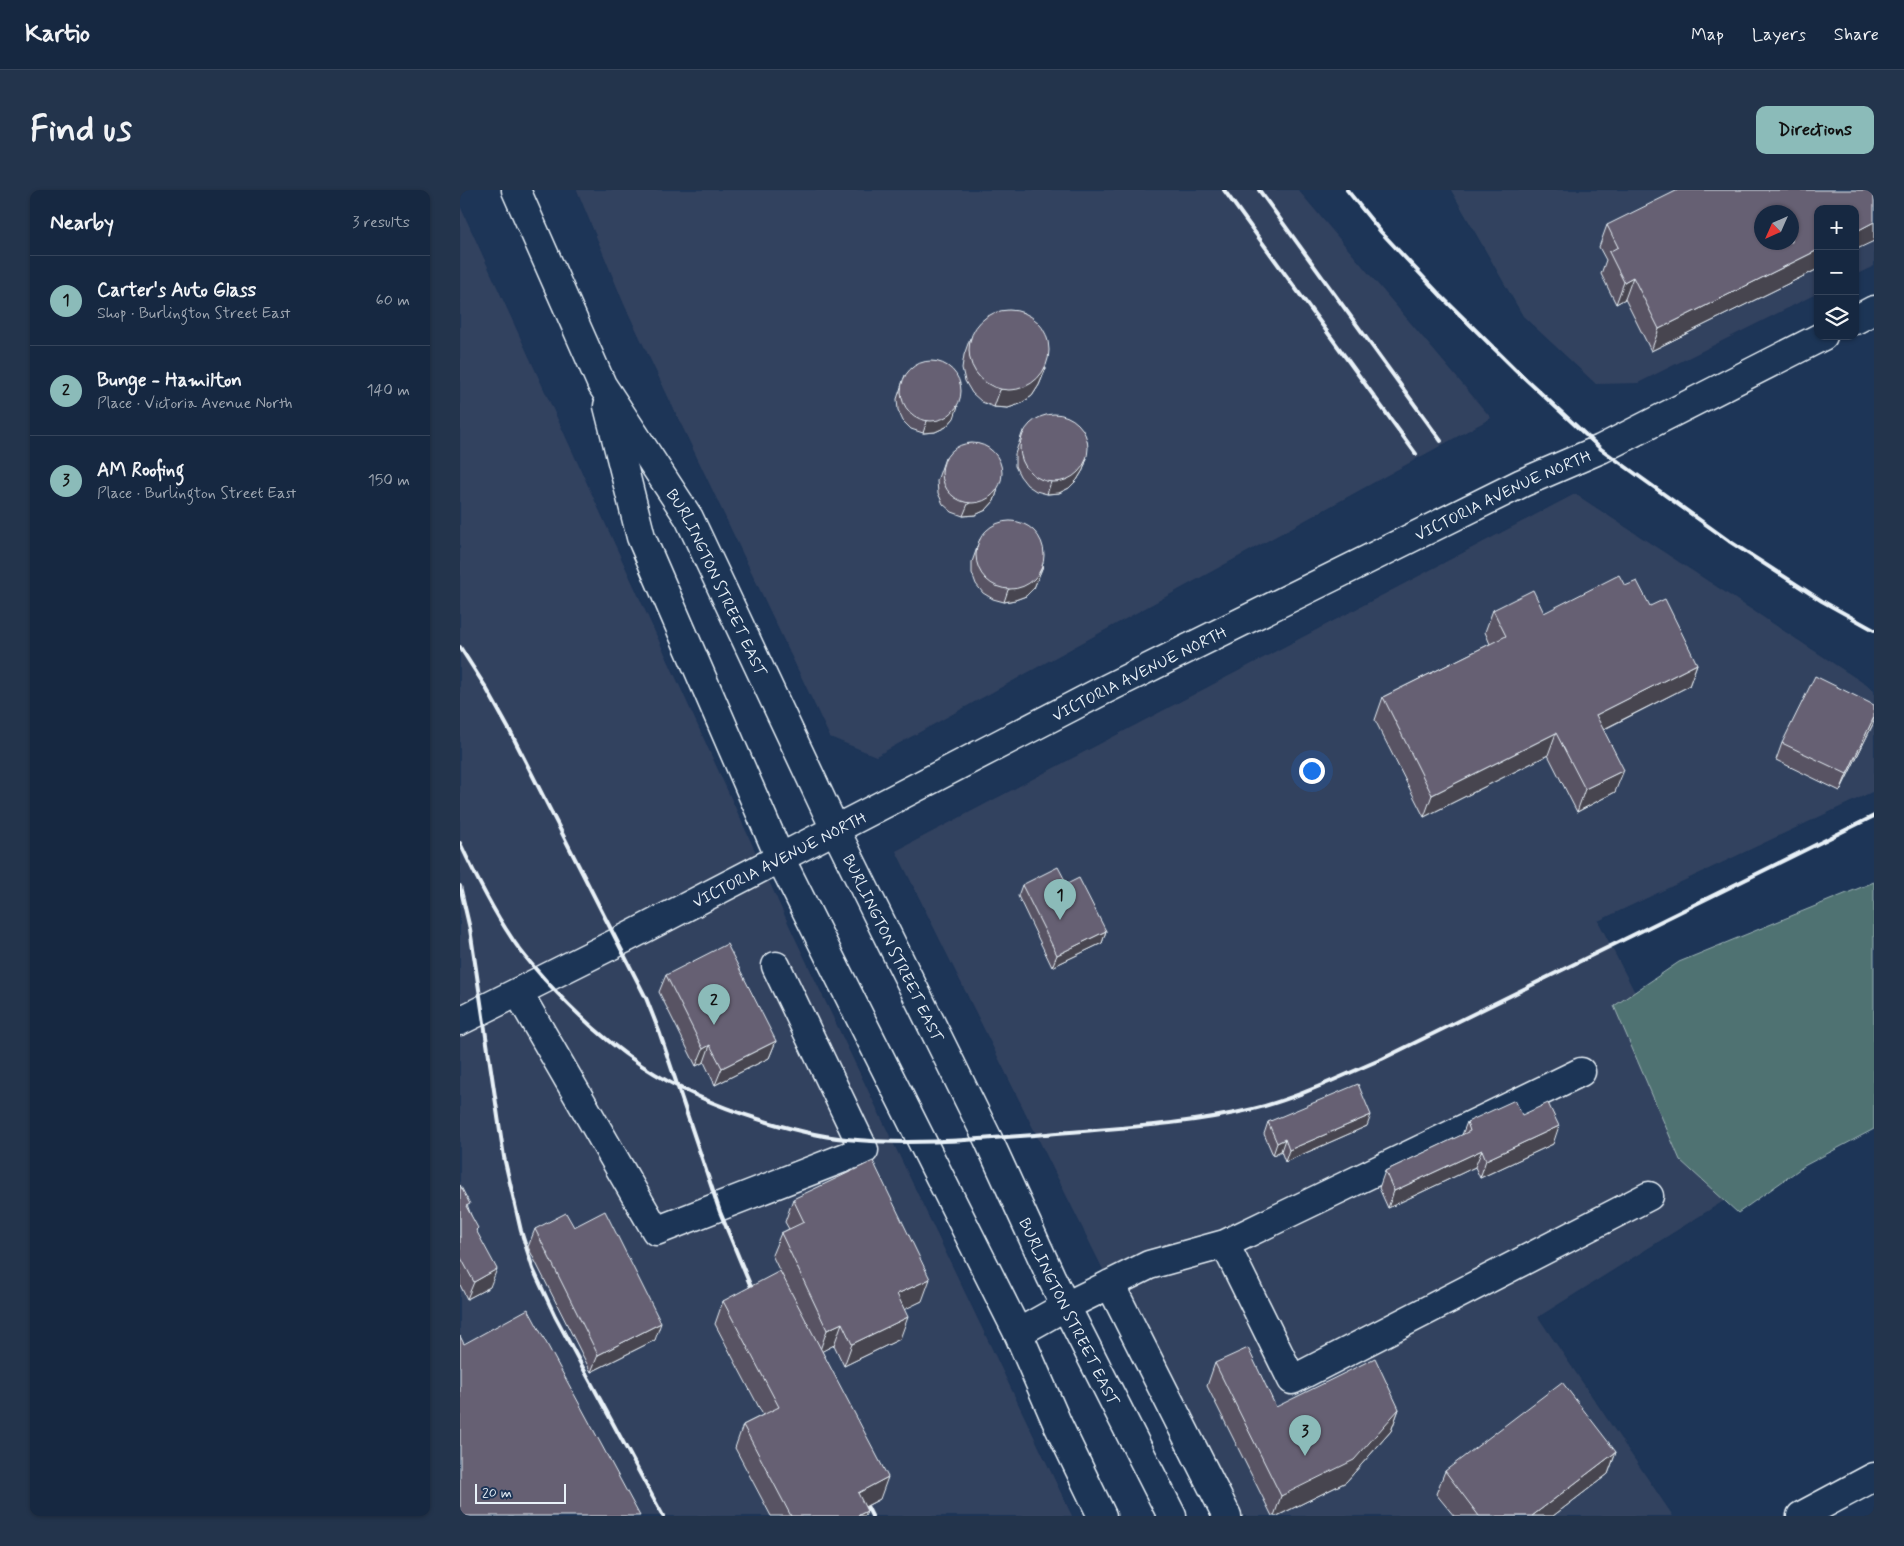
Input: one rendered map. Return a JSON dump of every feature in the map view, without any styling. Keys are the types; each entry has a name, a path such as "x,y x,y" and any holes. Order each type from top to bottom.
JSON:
{"main road":[{"name":"BURLINGTON STREET EAST","path":"516,190 602,385 689,518 835,829 988,1139 1051,1277 1172,1516"},
{"path":"1859,318 1874,310"},
{"name":"VICTORIA AVENUE NORTH","path":"460,1020 780,858 1098,693 1522,483 1600,449 1815,340"},
{"name":"BURLINGTON STREET EAST","path":"602,385 641,537 780,858 1018,1333 1058,1425 1102,1516"},
{"path":"518,992 656,1231 864,1150 776,966"},
{"path":"1018,1333 1066,1306 1149,1265 1225,1244 1581,1072"},
{"path":"1225,1244 1292,1380 1649,1196"},
{"path":"1110,1284 1227,1516"},
{"path":"1806,1515 1874,1478"}],"shaded area":[{"path":"577,190 1298,190 1491,418 876,756 830,737 624,304"},
{"path":"1451,190 1874,190 1874,266 1859,273 1859,205 1814,205 1814,295 1638,383 1596,384 1523,316"},
{"path":"460,206 794,936 1072,1516 460,1516"},
{"path":"1575,494 1874,690 1874,791 1598,921 1738,1192 1538,1317 1673,1516 1225,1516 896,851"}],"green space":[{"path":"1874,882 1874,1129 1804,1166 1738,1213 1680,1160 1614,1006 1679,962"}],"building":[{"path":"1678,190 1874,190 1874,222 1859,230 1859,205 1814,205 1814,252 1659,329 1633,277 1624,282 1609,252 1618,247 1607,225"},
{"path":"1001,310 1017,310 1038,321 1049,342 1049,358 1038,379 1017,390 1001,390 987,384 975,372 969,358 969,342 975,328 987,316"},
{"path":"925,361 937,361 948,366 956,374 961,385 959,403 948,416 937,421 925,421 914,416 906,408 901,397 901,385 906,374 914,366"},
{"path":"1047,414 1061,414 1073,419 1083,429 1088,441 1088,455 1083,467 1073,477 1061,482 1047,482 1035,477 1025,467 1020,455 1020,441 1025,429 1035,419"},
{"path":"966,443 978,443 989,448 997,456 1002,467 1000,485 989,498 978,503 966,503 955,498 947,490 942,479 942,467 947,456 955,448"},
{"path":"1003,521 1017,521 1029,526 1039,536 1044,548 1044,562 1039,574 1029,584 1017,589 1003,589 991,584 981,574 976,562 976,548 981,536 991,526"},
{"path":"1619,575 1625,586 1637,581 1650,606 1665,599 1697,664 1596,715 1624,770 1585,789 1556,733 1432,795 1383,697 1506,636 1493,610 1533,590 1544,613"},
{"path":"1815,676 1874,705 1874,717 1847,774 1782,743"},
{"path":"1058,867 1067,884 1079,878 1106,931 1057,955 1022,885"},
{"path":"727,944 776,1041 722,1068 710,1045 703,1049 666,975"},
{"path":"1358,1084 1371,1115 1289,1150 1285,1139 1277,1143 1268,1122"},
{"path":"1515,1100 1522,1115 1548,1103 1559,1126 1486,1160 1482,1150 1394,1191 1385,1171 1470,1131 1467,1122"},
{"path":"873,1161 930,1279 897,1294 908,1317 852,1344 842,1323 827,1330 781,1233 804,1222 793,1199"},
{"path":"460,1185 470,1204 466,1206 478,1228 476,1230 497,1269 474,1282 460,1256"},
{"path":"605,1211 661,1323 598,1355 535,1229 566,1213 574,1227"},
{"path":"780,1271 888,1477 858,1493 867,1511 857,1516 791,1516 743,1425 779,1407 723,1301"},
{"path":"528,1309 640,1516 460,1516 460,1336 464,1344"},
{"path":"1248,1348 1276,1407 1375,1358 1399,1409 1354,1460 1281,1496 1215,1363"},
{"path":"1562,1382 1616,1452 1532,1516 1479,1516 1445,1471"}],"railway":[{"path":"1224,190 1416,454"},
{"path":"1259,190 1441,441"},
{"path":"1347,190 1381,232 1442,297 1517,371 1601,449 1729,541 1822,601 1874,630"},
{"path":"460,647 485,686 510,731 646,998 659,1031 720,1212 756,1299"},
{"path":"460,843 477,879 497,914 528,960 570,1007 594,1029 642,1066 668,1082 726,1108 790,1128 846,1139 922,1142 1125,1128 1177,1122 1253,1109 1286,1099 1382,1059 1874,816"},
{"path":"460,886 470,929 504,1157 521,1231 533,1269 555,1316 663,1516"},
{"path":"867,1506 872,1516"}],"place":[{"name":"Carter's Auto Glass","path":"1060,920"},
{"name":"Bunge - Hamilton","path":"714,1025"},
{"name":"AM Roofing","path":"1305,1456"}]}
